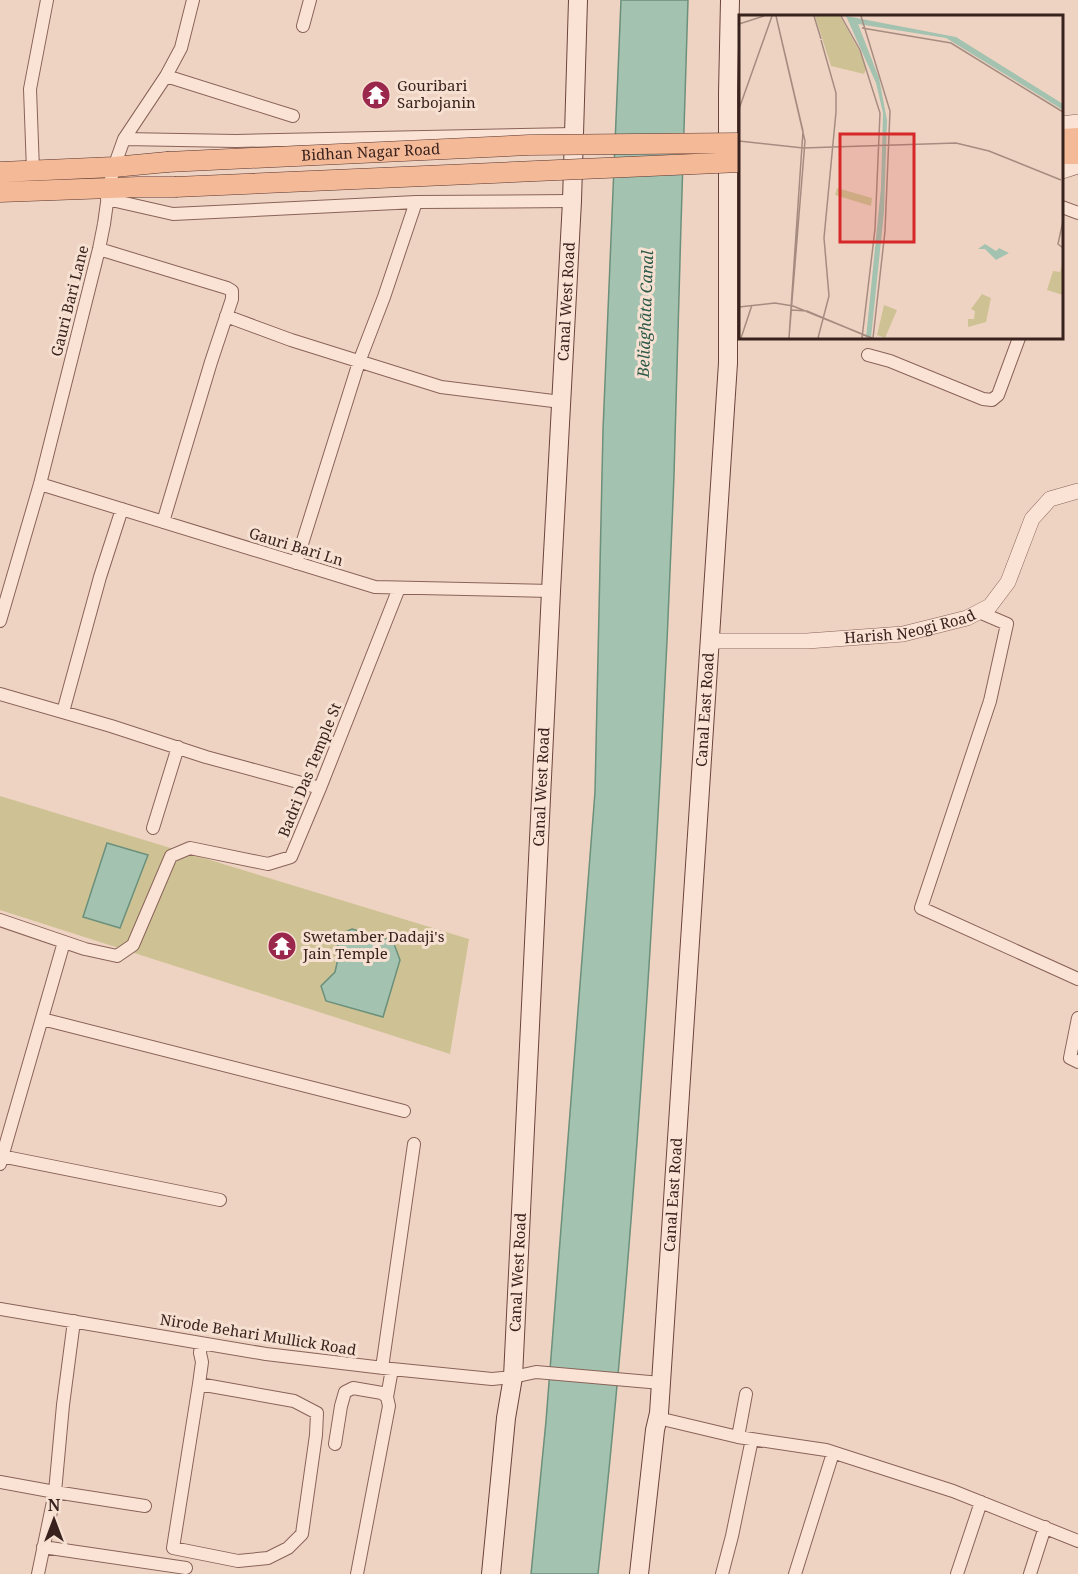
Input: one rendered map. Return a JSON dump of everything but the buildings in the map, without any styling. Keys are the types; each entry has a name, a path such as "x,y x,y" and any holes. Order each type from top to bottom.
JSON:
{"main road":[{"name":"Canal West Road","path":"490,1574 506,1418 513,1377 572,201 578,0"},
{"name":"Canal East Road","path":"639,1574 661,1383 728,363 736,137 730,0"},
{"name":"Bidhan Nagar Road","path":"0,172 114,167 167,162 736,137"},
{"path":"1063,139 1078,138"},
{"path":"0,192 108,194 138,186 175,187 739,162"}],"street":[{"path":"33,170 30,89 47,0"},
{"name":"Gauri Bari Lane","path":"0,621 40,484 99,249 114,167 124,140 166,76 181,48 192,0"},
{"path":"303,26 310,0"},
{"path":"166,76 293,116"},
{"path":"1063,124 1078,122"},
{"path":"124,140 236,141 573,134"},
{"path":"1063,171 1078,166"},
{"path":"108,194 173,214 416,202 572,201"},
{"path":"296,563 359,362 416,202"},
{"path":"99,249 232,291 232,299 163,522"},
{"path":"226,316 291,340 441,387 561,402"},
{"path":"868,355 890,361 983,399 992,400 998,395 1019,339"},
{"name":"Gauri Bari Ln","path":"40,484 375,587 551,591"},
{"name":"Harish Neogi Road","path":"710,641 807,641 903,634 967,618 990,606 1008,582 1032,519 1050,499 1078,491"},
{"path":"63,712 100,577 122,509"},
{"name":"Badri Das Temple St","path":"64,942 117,956 133,945 171,856 190,848 268,864 291,857 399,588"},
{"path":"979,612 1006,624 990,701 921,908 1078,979"},
{"path":"0,694 206,757 320,788"},
{"path":"153,828 178,747"},
{"path":"0,920 64,942 1,1160 220,1200"},
{"path":"1078,1018 1070,1058 1078,1062"},
{"path":"42,1019 404,1111"},
{"path":"357,1574 389,1406 387,1369 414,1144"},
{"name":"Nirode Behari Mullick Road","path":"0,1309 266,1354 387,1369 492,1379 536,1372 661,1383"},
{"path":"38,1574 55,1492 74,1321"},
{"path":"199,1384 294,1401 317,1413 302,1534 288,1548 268,1558 238,1561 172,1548 202,1362 208,1354 206,1343"},
{"path":"353,1388 357,1365"},
{"path":"335,1444 345,1392 353,1388 382,1393 387,1397"},
{"path":"738,1437 746,1394"},
{"path":"658,1418 738,1437 826,1450 953,1491 1078,1541"},
{"path":"722,1574 752,1439"},
{"path":"795,1574 833,1453"},
{"path":"0,1482 144,1506"},
{"path":"957,1574 981,1502"},
{"path":"1030,1574 1045,1527"},
{"path":"43,1547 186,1569"}],"shaded area":[{"path":"0,796 469,939 450,1054 0,910"}],"water":[{"name":"Beliāghāta Canal","path":"621,0 688,0 674,475 657,831 628,1262 598,1574 531,1574 546,1421 595,792 603,430"},
{"path":"107,843 148,855 120,928 83,917"},
{"path":"352,929 393,941 400,960 383,1017 326,1001 321,986 335,972 339,954 336,936"}],"place":[{"name":"Gouribari Sarbojanin","path":"376,95"},
{"name":"Swetamber Dadaji's Jain Temple","path":"282,946"}]}
